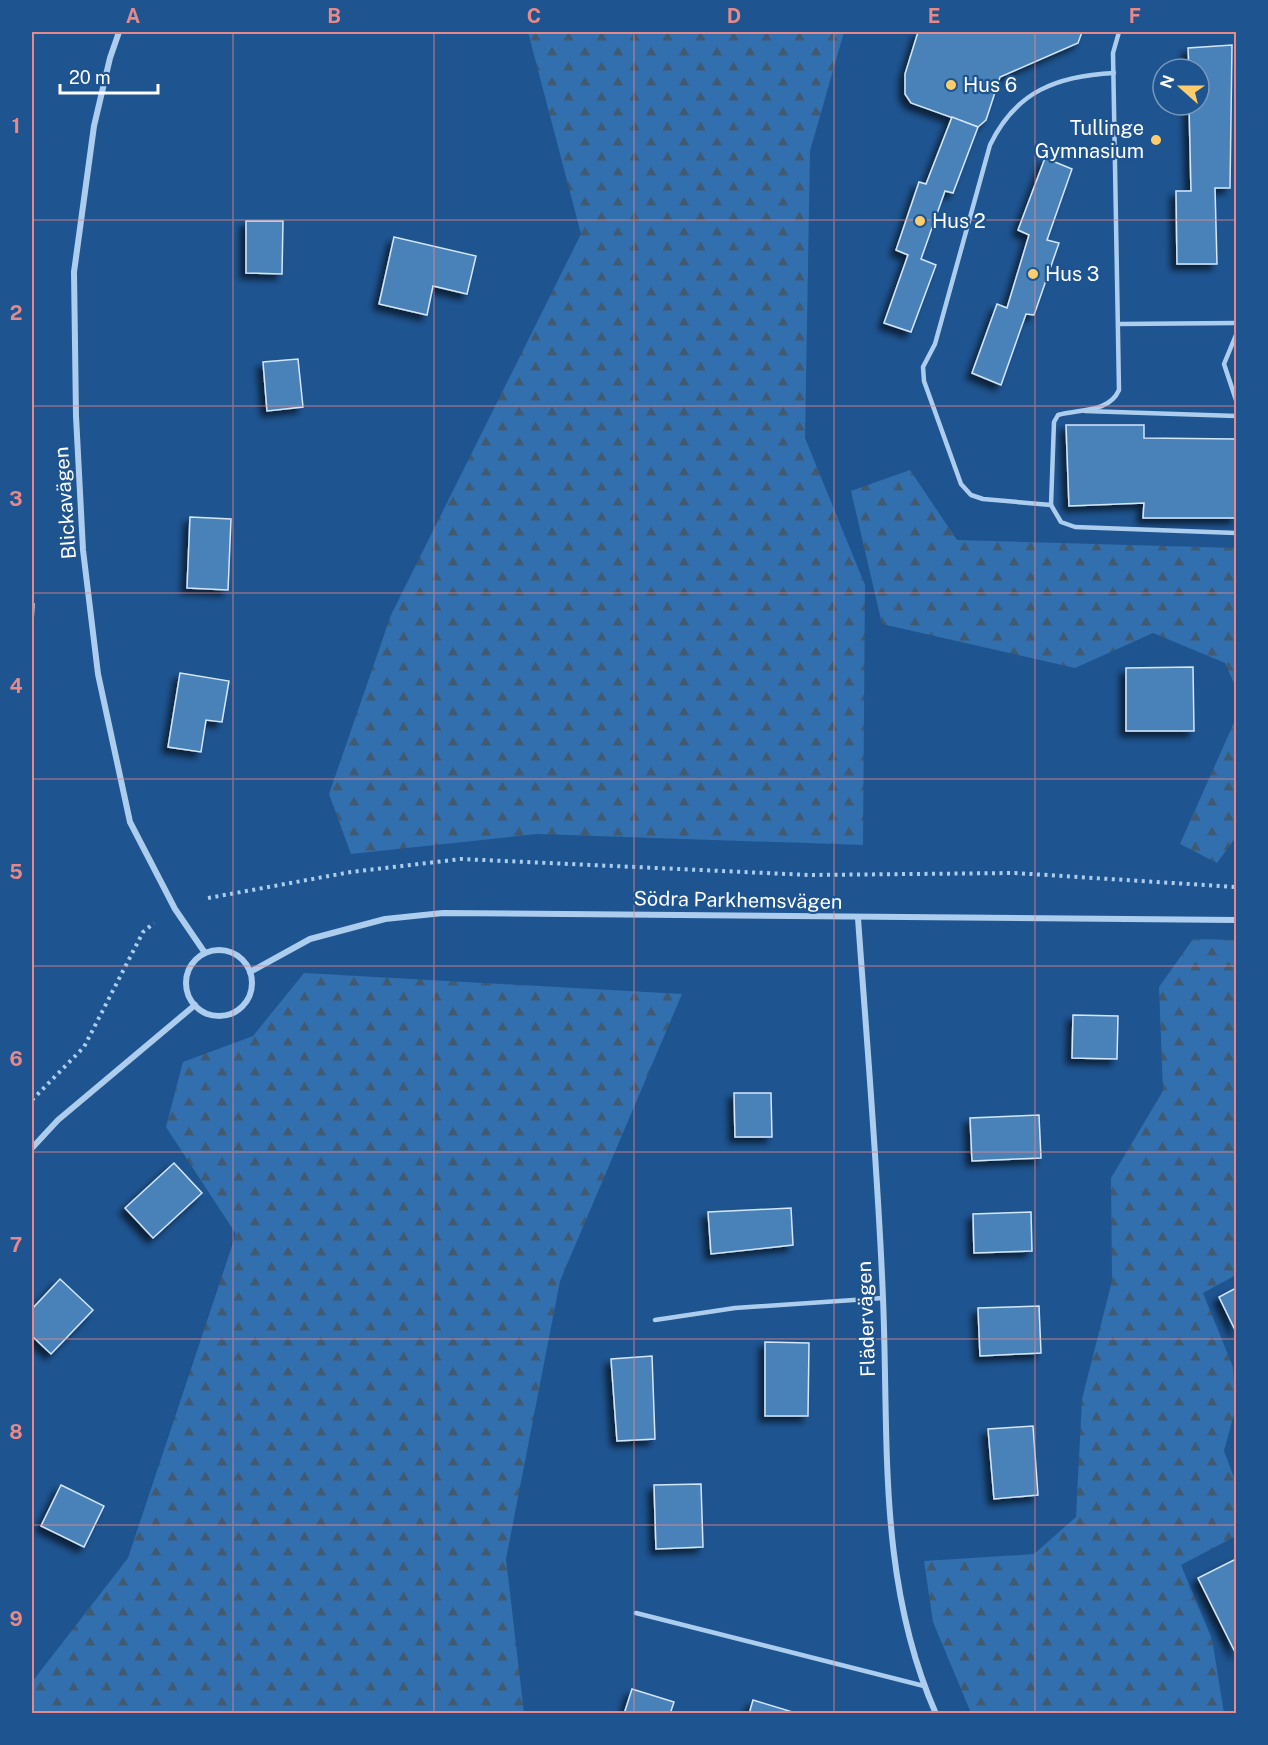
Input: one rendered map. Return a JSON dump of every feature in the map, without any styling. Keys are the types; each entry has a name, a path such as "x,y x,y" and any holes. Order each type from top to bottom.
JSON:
{"street":[{"name":"Blickavägen","path":"119,32 110,57 94,126 75,272 76,416 83,550 98,674 130,822 175,909 205,953"},
{"name":"Södra Parkhemsvägen","path":"249,972 310,939 385,919 443,913 1236,920"},
{"name":"Flädervägen","path":"858,918 883,1298 891,1537 899,1600 924,1686 936,1713"},
{"path":"220,950 230,952 241,958 249,972 249,993 238,1009 216,1015 195,1005 189,998 186,978 190,966 205,953 220,950"},
{"path":"32,1148 58,1120 195,1005"}],"lane":[{"path":"1119,32 1113,53 1119,390 1116,398 1102,407 1058,415 1054,422 1051,505 1062,522 1075,527 1236,533"},
{"path":"1051,505 982,499 971,495 961,484 928,395 923,367 935,344 990,145 999,127 1010,112 1038,91 1077,75 1114,73"},
{"path":"1119,324 1236,323"},
{"path":"1236,335 1224,364 1236,400"},
{"path":"1070,411 1236,416"},
{"path":"656,1320 735,1308 883,1298"},
{"path":"636,1613 924,1686"}],"path":[{"path":"208,898 351,872 460,859 809,875 1015,873 1236,886"},
{"path":"32,1100 84,1047 143,932 154,923"}],"green space":[{"path":"528,32 844,32 810,151 805,438 865,585 863,845 537,834 351,854 329,794 391,615 581,234"},
{"path":"910,470 957,540 1236,548 1236,688 1225,663 1153,633 1075,668 882,624 851,491"},
{"path":"1236,718 1236,837 1217,863 1180,844"},
{"path":"1193,939 1236,940 1236,1275 1203,1293 1233,1367 1236,1407 1224,1451 1236,1483 1236,1536 1181,1565 1212,1639 1224,1713 971,1713 933,1622 924,1561 1034,1554 1076,1517 1082,1399 1112,1281 1111,1178 1163,1091 1159,987"},
{"path":"304,973 682,994 560,1281 506,1559 524,1713 32,1713 32,1682 128,1558 236,1234 166,1127 183,1062 253,1036"}],"building":[{"name":"Hus 6","path":"918,32 1082,32 1078,43 1000,77 986,120 978,127 911,103 905,94 905,74"},
{"path":"1232,45 1230,188 1215,188 1217,264 1177,264 1176,191 1191,191 1189,117 1211,117 1211,57 1188,57 1188,48"},
{"name":"Hus 2","path":"952,117 978,127 953,193 945,191 921,259 936,265 911,332 884,323 908,255 896,250 919,182 926,184"},
{"name":"Hus 3","path":"1045,158 1072,169 1047,240 1059,243 1034,315 1026,314 1001,385 972,373 997,304 1007,308 1029,235 1018,230"},
{"path":"246,221 283,221 282,274 246,273"},
{"path":"394,237 476,256 467,294 433,286 427,315 379,304"},
{"path":"298,359 303,407 267,411 263,362"},
{"path":"1066,425 1144,425 1144,438 1236,439 1236,518 1143,518 1144,503 1069,506"},
{"path":"190,517 231,519 228,590 187,588"},
{"path":"32,604 34,604 32,641"},
{"path":"1193,667 1194,731 1126,731 1126,668"},
{"path":"180,673 229,681 222,722 206,720 201,752 168,747"},
{"path":"1073,1015 1118,1016 1117,1059 1072,1058"},
{"path":"734,1093 771,1093 772,1137 735,1137"},
{"path":"1039,1115 1041,1158 972,1161 970,1118"},
{"path":"174,1163 202,1193 153,1238 125,1208"},
{"path":"791,1208 793,1245 711,1254 708,1212"},
{"path":"1031,1212 1032,1251 974,1253 973,1214"},
{"path":"60,1279 93,1310 51,1354 32,1336 32,1309"},
{"path":"1236,1288 1236,1332 1219,1297"},
{"path":"1039,1306 1041,1353 980,1356 978,1308"},
{"path":"765,1342 809,1343 808,1416 765,1416"},
{"path":"652,1356 655,1439 617,1441 611,1359"},
{"path":"1033,1426 1038,1495 994,1499 988,1429"},
{"path":"701,1484 703,1547 656,1549 654,1485"},
{"path":"61,1485 104,1506 84,1547 41,1526"},
{"path":"1236,1559 1236,1654 1198,1578"},
{"path":"632,1689 674,1702 670,1714 624,1714"},
{"path":"753,1700 796,1713 796,1714 749,1714"}],"place":[{"name":"Hus 6","path":"951,85"},
{"name":"Tullinge Gymnasium","path":"1156,140"},
{"name":"Hus 2","path":"920,221"},
{"name":"Hus 3","path":"1033,274"}]}
